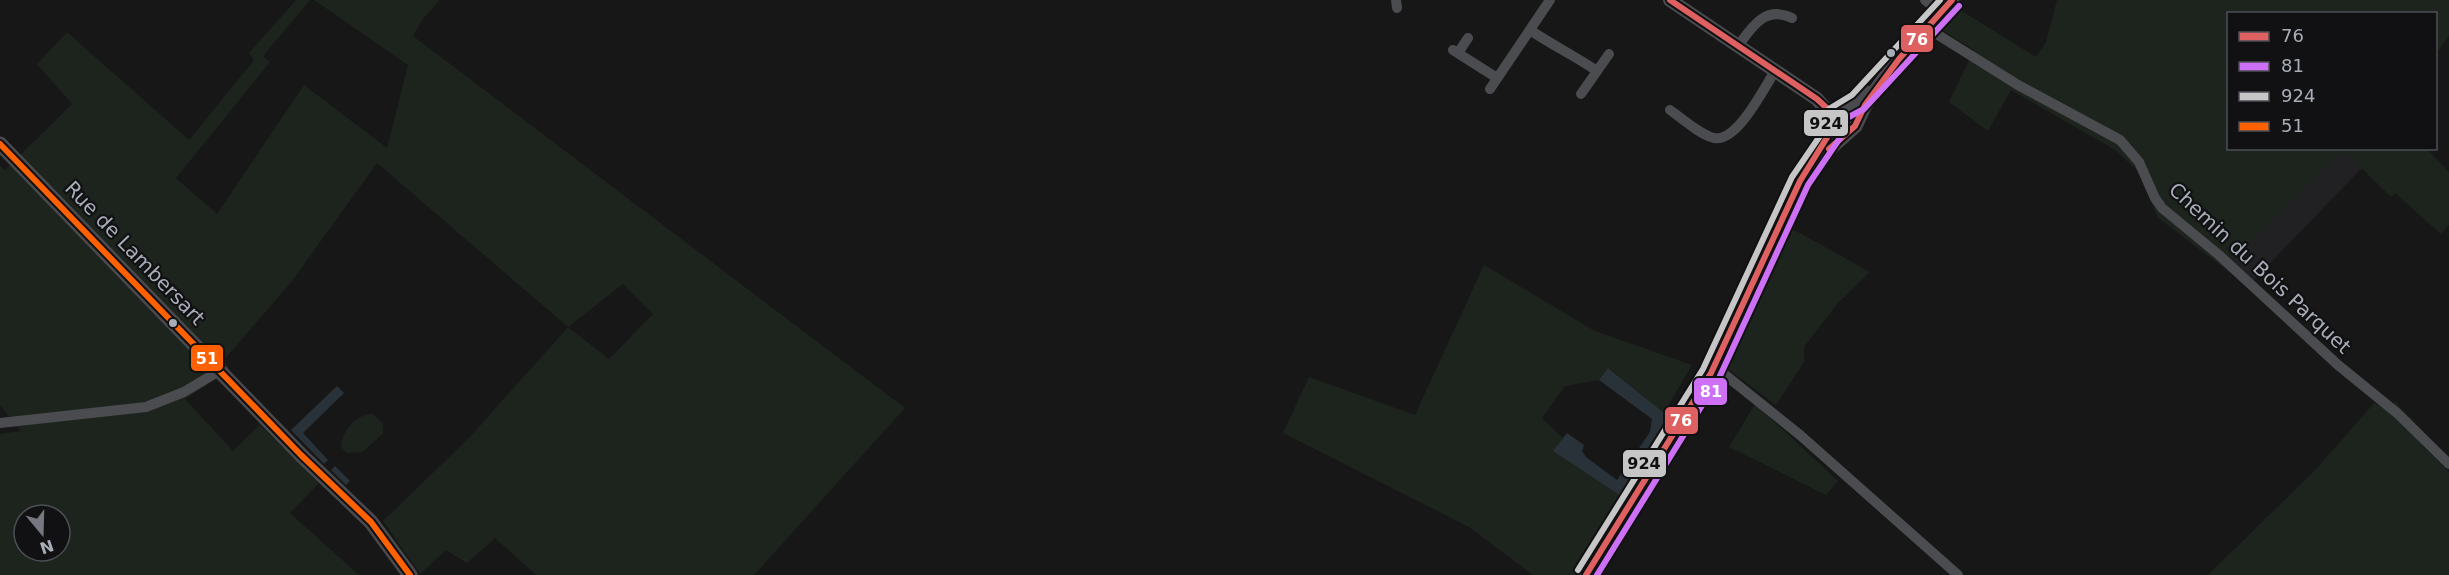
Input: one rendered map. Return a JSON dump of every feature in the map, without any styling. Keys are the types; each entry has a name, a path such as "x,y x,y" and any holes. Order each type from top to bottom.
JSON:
{"main road":[{"path":"1586,575 1714,366 1803,175 1845,118 1952,0"},
{"name":"Rue de Lambersart","path":"0,144 219,371 371,522 410,575"}],"street":[{"path":"1490,88 1550,0"},
{"path":"1925,0 1940,13"},
{"path":"1673,1 1845,118"},
{"path":"1738,46 1754,24 1764,16 1779,14 1792,18"},
{"name":"Chemin du Bois Parquet","path":"1927,28 2018,85 2120,140 2139,162 2162,208 2219,255 2331,358 2397,413 2449,464"},
{"path":"1530,30 1551,44 1567,50 1597,71"},
{"path":"1468,38 1455,51 1497,78"},
{"path":"1581,94 1610,54"},
{"path":"1670,110 1710,136 1727,136 1737,128 1775,71"},
{"path":"1714,366 1788,425 1958,575"},
{"path":"0,423 146,407 184,392 219,371"}],"shaded area":[{"path":"296,0 310,0 263,56 270,62 176,178 217,214 304,85 387,148 408,65 314,0 440,0 422,20 413,36 905,408 754,575 536,575 495,538 467,563 446,550 420,574 383,521 470,437 568,327 377,163 292,281 224,360 230,370 185,399 233,451 260,425 319,483 290,513 359,575 0,575 0,434 21,431 0,405 0,166 5,170 72,104 37,64 67,32 189,140 254,60 249,53","holes":["623,284 653,314 609,359 568,327"]},
{"path":"2057,0 2449,0 2449,36 2437,53 2437,12 2227,12 2227,150 2343,150 2224,268 2158,218 2137,170 2115,150 2011,90 1988,131 1949,102 1974,50 1939,28 1957,8 2036,57 2046,42"},
{"path":"2343,150 2362,168 2247,287 2224,268"},
{"path":"2343,150 2428,150 2449,172 2449,225 2441,234 2395,193 2391,197"},
{"path":"1787,226 1870,272 1837,304 1804,347 1804,362 1776,405 1709,355 1757,250 1772,258"},
{"path":"1484,265 1595,331 1692,365 1664,413 1609,368 1599,380 1565,386 1542,418 1563,438 1554,451 1626,498 1576,575 1533,575 1469,527 1283,433 1309,377 1415,415"},
{"path":"1608,368 1673,420 1621,496 1553,451 1567,433 1584,445 1582,451 1586,457 1617,480 1650,432 1652,419 1599,380"},
{"path":"337,386 344,393 303,433 328,460 324,464 291,430"},
{"path":"2395,402 2424,432 2417,440 2449,472 2449,575 2208,575 2318,467 2374,403 2386,409"},
{"path":"1755,404 1838,481 1826,495 1729,447"},
{"path":"372,414 383,423 383,434 362,452 347,453 341,447 347,429 360,417"},
{"path":"335,466 350,481 346,485 331,470"}],"transit line":[{"name":"76","path":"1586,575 1711,373 1800,181 1836,123 1830,111 1817,99 1670,0"},
{"name":"924","path":"1578,570 1703,369 1792,177 1824,130 1829,109 1852,95 1940,0"},
{"name":"76","path":"1829,149 1855,126 1865,105 1899,59 1952,0"},
{"name":"81","path":"1597,575 1719,378 1808,185 1840,138 1845,119 1864,109 1959,6"},
{"name":"51","path":"0,144 301,455 371,522 410,575"}]}
